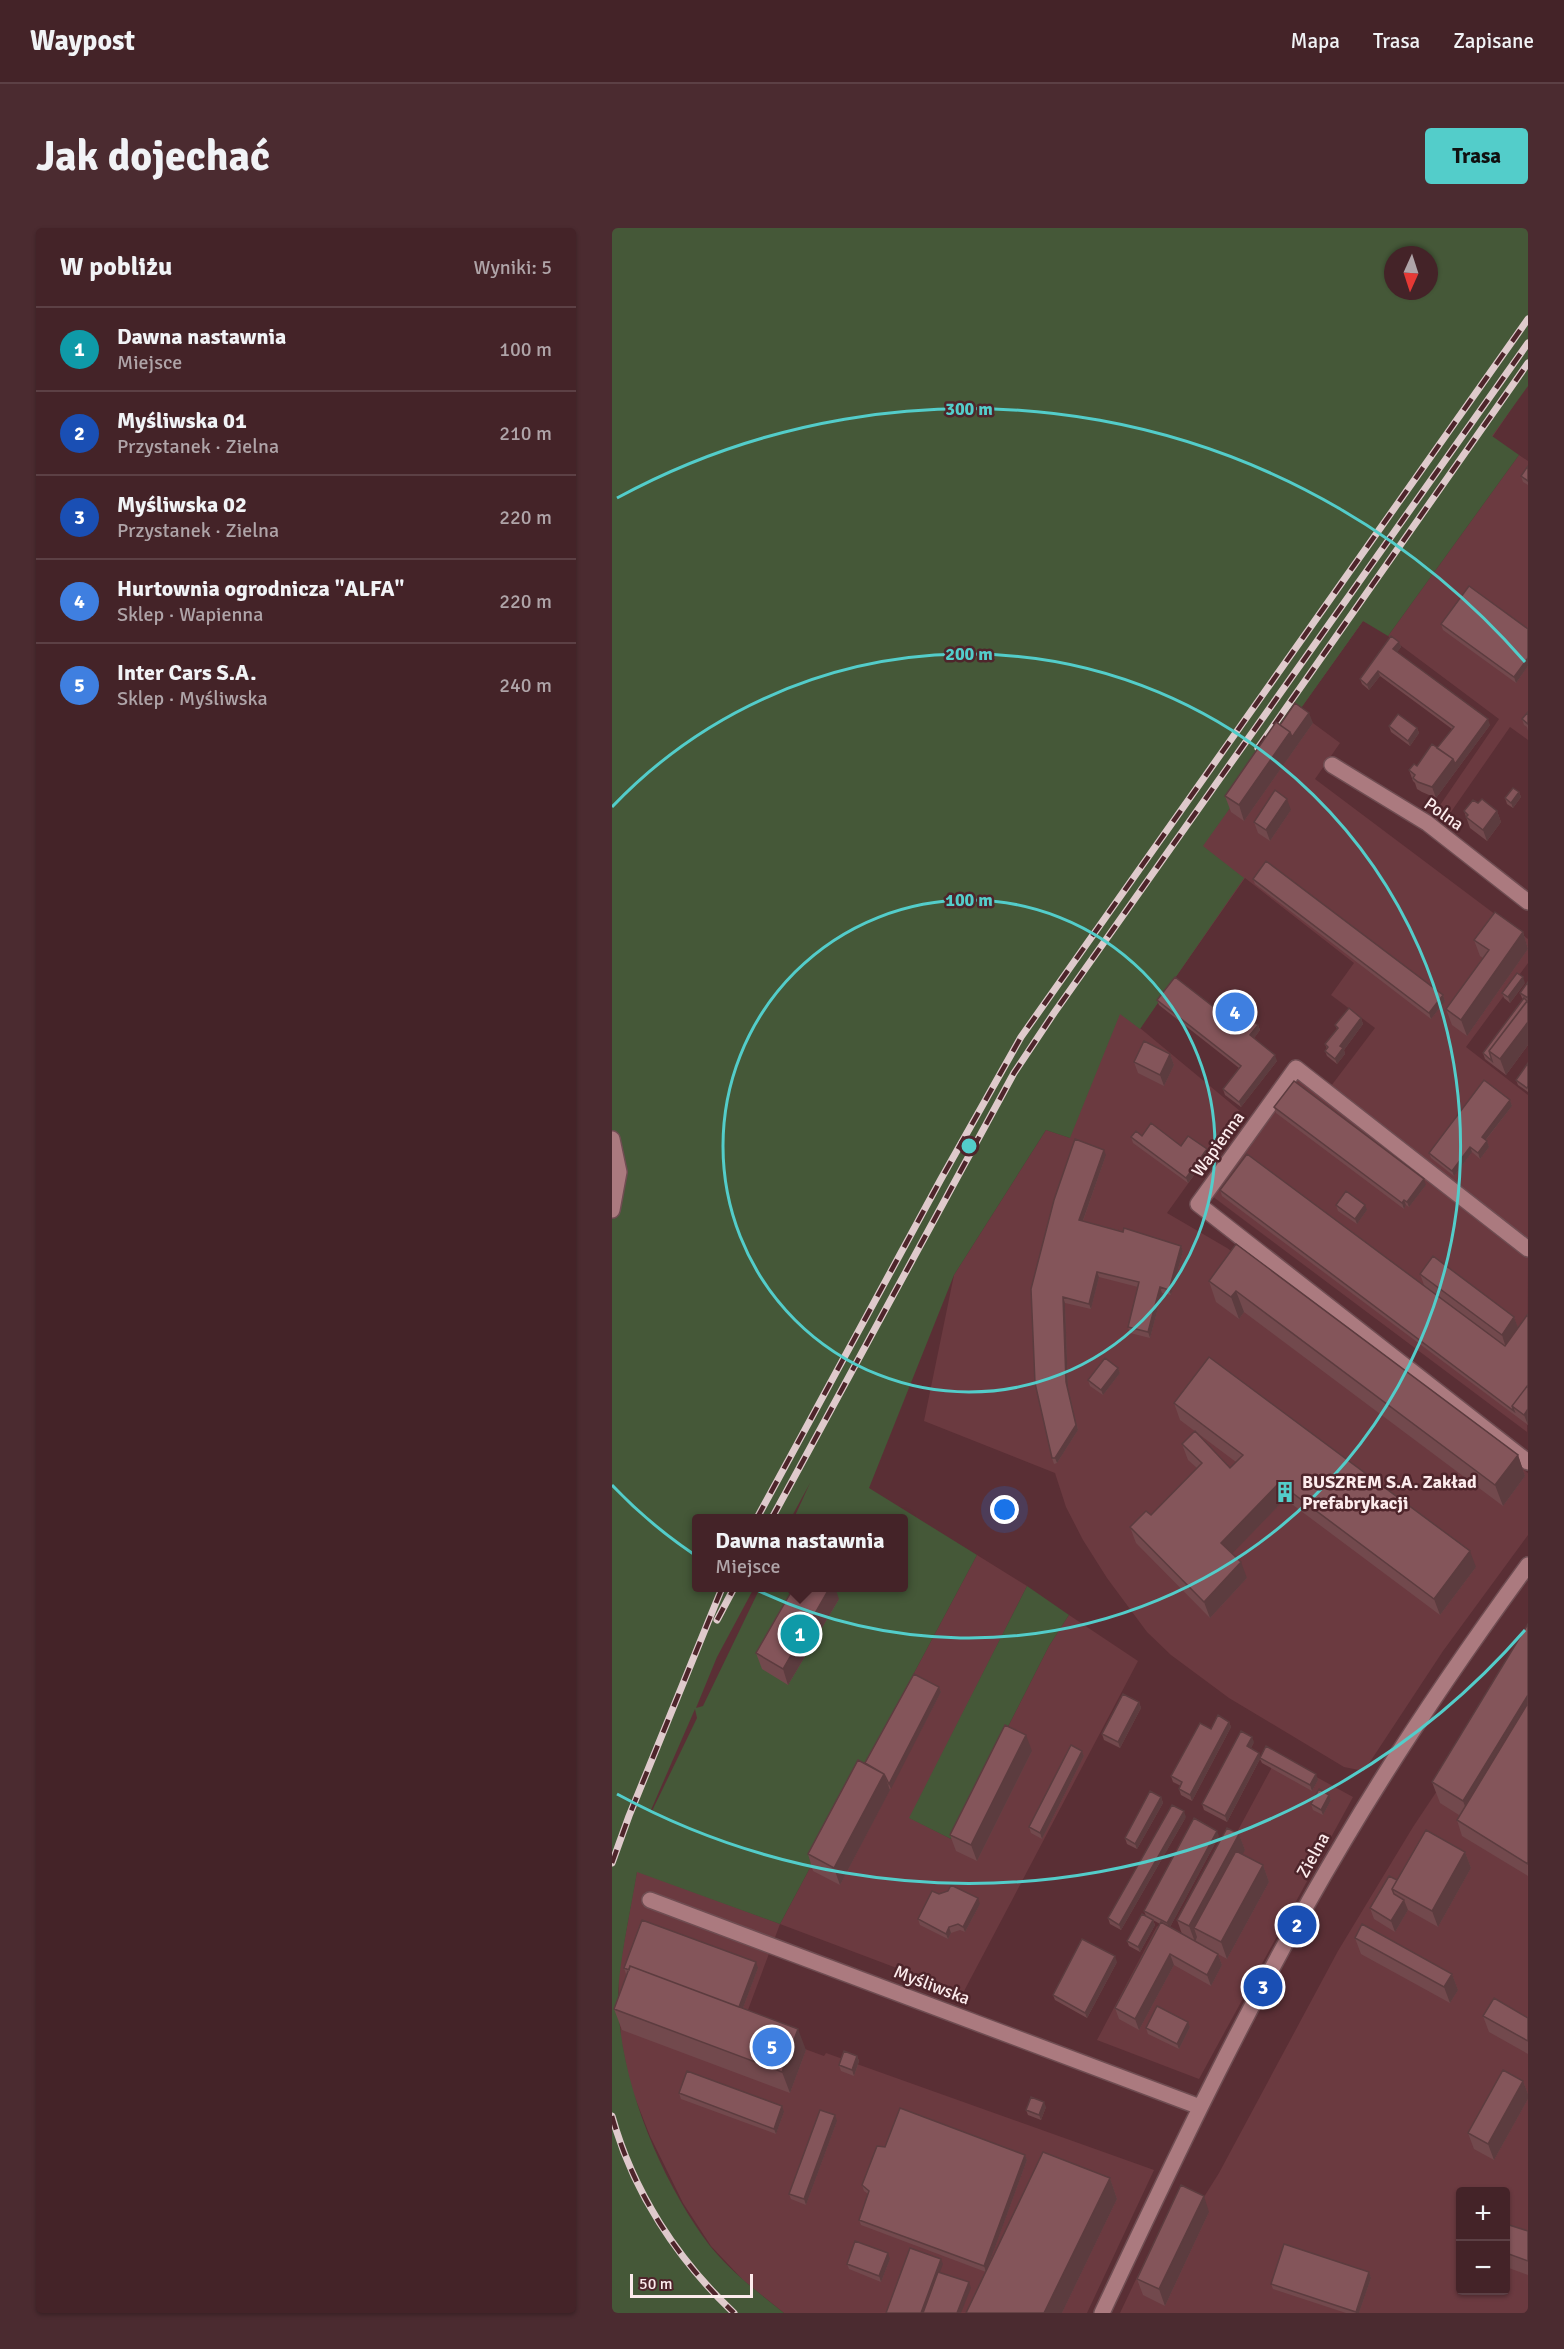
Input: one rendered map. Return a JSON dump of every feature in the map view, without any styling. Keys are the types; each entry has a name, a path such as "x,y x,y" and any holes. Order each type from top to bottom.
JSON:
{"street":[{"name":"Polna","path":"1332,765 1427,823 1528,902"},
{"name":"Wapienna","path":"1526,1458 1198,1204 1296,1068 1528,1249"},
{"path":"612,1139 619,1172 612,1210"},
{"name":"Zielna","path":"1102,2313 1248,2013 1348,1833 1490,1617 1528,1566"},
{"name":"Myśliwska","path":"650,1900 1200,2108"}],"shaded area":[{"path":"1461,373 1514,405 1367,623 1363,621 1298,712 1340,743 1315,779 1528,939 1528,963 1466,1047 1528,1095 1528,1245 1328,1090 1375,1028 1331,995 1354,963 1245,878 1140,1028 1240,1111 1167,1213 1227,1248 1528,1473 1528,1535 1443,1651 1364,1771 1344,1767 1229,1698 1171,1655 1147,1632 1107,1578 1083,1540 1066,1507 1055,1473 924,1421 954,1275 1046,1130 1070,1138 1054,1105"},
{"path":"1519,455 1528,461 1528,740 1510,727 1444,822 1434,814 1499,719 1388,636"},
{"path":"1299,1077 1528,1258 1527,1432 1212,1196"},
{"path":"977,1555 1027,1586 910,1818 951,1839 1049,1646 1069,1615 1138,1661 963,1993 780,1924"},
{"path":"1528,1654 1528,2313 1120,2313 1180,2187 1204,2197 1338,1951 1413,1827"},
{"path":"1278,1756 1353,1797 1199,2079 1097,2040 1157,1926 1180,1938"},
{"path":"637,1871 780,1924 742,2026 824,2056 826,2053 1154,2170 1087,2313 784,2313 743,2280 711,2246 683,2203 650,2136 630,2085 621,2039 618,1976"}],"green space":[{"path":"612,228 1528,228 1528,386 1492,436 1519,455 1388,636 1363,621 1203,846 1244,878 1140,1029 1120,1014 1070,1138 1046,1130 954,1275 869,1488 977,1555 780,1924 637,1872 619,1980 619,2013 623,2048 631,2084 657,2155 691,2219 718,2255 784,2313 612,2313","holes":["810,1483 796,1514 908,1514 908,1592 758,1592 703,1706 696,1708 717,1657 752,1592 692,1592 692,1514 793,1514","695,1709 697,1718 652,1811"]},
{"path":"1027,1586 1069,1615 1049,1646 951,1839 909,1818"}],"building":[{"path":"1528,466 1528,481 1521,476"},
{"path":"1469,586 1528,629 1528,658 1514,677 1441,624"},
{"path":"1391,636 1399,642 1393,649 1488,719 1455,764 1453,759 1437,748 1454,727 1378,671 1367,685 1360,679"},
{"path":"1295,703 1309,713 1292,737 1290,732 1280,725"},
{"path":"1528,712 1528,724 1522,719"},
{"path":"1398,714 1417,728 1408,741 1389,726"},
{"path":"1276,722 1290,732 1239,805 1225,796"},
{"path":"1432,744 1453,759 1432,787 1418,782 1409,770 1414,764 1417,766"},
{"path":"1513,788 1519,792 1511,803 1505,798"},
{"path":"1275,790 1287,799 1266,830 1254,822"},
{"path":"1482,799 1497,811 1483,830 1466,817 1468,815 1464,811 1473,800 1478,803"},
{"path":"1266,861 1443,995 1429,1013 1253,879"},
{"path":"1495,912 1523,932 1461,1020 1446,1009 1489,950 1474,940"},
{"path":"1517,973 1523,977 1508,997 1502,993"},
{"path":"1175,977 1237,1025 1245,1015 1258,1025 1250,1035 1275,1055 1239,1102 1223,1089 1241,1066 1157,1000"},
{"path":"1528,982 1528,998 1520,993"},
{"path":"1524,998 1527,1001 1489,1051 1492,1061 1483,1053"},
{"path":"1528,1000 1528,1022 1500,1059 1489,1051"},
{"path":"1349,1008 1361,1018 1340,1046 1343,1048 1335,1059 1325,1051 1328,1047 1325,1044 1338,1028 1335,1025"},
{"path":"1144,1041 1170,1054 1160,1075 1134,1062"},
{"path":"1528,1063 1528,1086 1527,1088 1516,1080"},
{"path":"1484,1080 1510,1100 1482,1137 1487,1141 1478,1153 1470,1147 1452,1171 1429,1153"},
{"path":"1294,1081 1424,1179 1407,1202 1404,1200 1402,1203 1274,1107"},
{"path":"1151,1123 1181,1146 1188,1136 1207,1149 1186,1178 1131,1137 1136,1131 1142,1136"},
{"path":"1075,1139 1104,1150 1079,1220 1123,1232 1124,1228 1181,1246 1169,1290 1160,1287 1148,1332 1128,1327 1139,1282 1097,1272 1089,1304 1063,1297 1066,1382 1076,1425 1055,1458 1052,1458 1035,1383 1031,1289 1054,1200"},
{"path":"1247,1154 1505,1346 1528,1314 1528,1385 1512,1406 1514,1411 1220,1190"},
{"path":"1346,1191 1365,1205 1355,1219 1336,1205"},
{"path":"1236,1244 1518,1455 1495,1485 1236,1291 1231,1297 1209,1281"},
{"path":"1433,1256 1514,1317 1502,1335 1420,1274"},
{"name":"BUSZREM S.A. Zakład Prefabrykacji","path":"1209,1357 1470,1551 1434,1599 1279,1483 1221,1543 1241,1562 1204,1602 1130,1527 1146,1511 1151,1515 1202,1463 1182,1444 1195,1431 1230,1468 1243,1455 1174,1403"},
{"path":"1105,1358 1118,1368 1101,1390 1088,1380"},
{"path":"1528,1385 1528,1409 1524,1415 1512,1406"},
{"path":"791,1592 827,1592 783,1669 756,1653"},
{"path":"1528,1624 1528,1695 1463,1801 1432,1782"},
{"path":"914,1674 939,1687 889,1784 884,1774 865,1763"},
{"path":"1123,1694 1139,1702 1118,1742 1102,1734"},
{"path":"1528,1703 1528,1864 1457,1820"},
{"path":"1218,1715 1229,1722 1190,1795 1179,1789 1182,1782 1171,1776 1200,1723 1211,1729"},
{"path":"1005,1725 1026,1735 971,1845 950,1835"},
{"path":"1241,1731 1252,1737 1247,1746 1259,1753 1225,1816 1202,1804"},
{"path":"1071,1745 1082,1751 1040,1833 1029,1827"},
{"path":"1266,1746 1316,1774 1310,1785 1260,1758"},
{"path":"858,1760 884,1774 834,1868 808,1854"},
{"path":"1319,1789 1329,1795 1321,1810 1311,1804"},
{"path":"1150,1791 1161,1797 1135,1844 1125,1838"},
{"path":"1172,1805 1184,1811 1119,1925 1108,1918"},
{"path":"1194,1818 1217,1831 1167,1923 1144,1911"},
{"path":"1227,1828 1239,1834 1189,1926 1177,1920"},
{"path":"1426,1830 1465,1852 1432,1911 1392,1889"},
{"path":"1236,1851 1263,1865 1221,1942 1194,1928"},
{"path":"1389,1876 1397,1880 1392,1889 1394,1894 1404,1900 1391,1921 1370,1908"},
{"path":"951,1885 978,1898 963,1927 958,1924 949,1927 946,1934 918,1919 932,1891 939,1894 948,1891"},
{"path":"1142,1914 1153,1920 1138,1947 1127,1941"},
{"path":"642,1920 756,1962 739,2007 630,1966 629,1970 624,1968"},
{"path":"1161,1922 1218,1954 1207,1975 1170,1954 1135,2019 1115,2008"},
{"path":"1362,1924 1452,1974 1444,1987 1355,1938"},
{"path":"1082,1939 1115,1956 1085,2013 1053,1995"},
{"path":"630,1966 798,2029 782,2072 614,2009"},
{"path":"1494,1998 1528,2018 1528,2041 1483,2016"},
{"path":"1157,2006 1188,2022 1177,2044 1146,2028"},
{"path":"844,2051 857,2056 852,2070 839,2065"},
{"path":"1503,2070 1523,2081 1488,2144 1468,2133"},
{"path":"687,2071 782,2106 774,2129 679,2093"},
{"path":"1031,2097 1044,2102 1039,2115 1026,2110"},
{"path":"900,2108 1025,2155 984,2266 859,2220 869,2191 862,2185 877,2146 885,2147"},
{"path":"820,2110 835,2115 804,2199 789,2194"},
{"path":"1043,2152 1110,2178 1044,2313 966,2313"},
{"path":"1181,2185 1204,2196 1159,2289 1137,2279"},
{"path":"1510,2225 1528,2231 1528,2261 1510,2254"},
{"path":"855,2241 888,2253 879,2276 847,2264"},
{"path":"1284,2244 1369,2272 1356,2312 1271,2284"},
{"path":"910,2248 941,2259 921,2313 886,2313"},
{"path":"938,2272 969,2282 957,2313 923,2313"}],"railway":[{"path":"759,1514 941,1179 1021,1037 1528,319"},
{"path":"774,1514 1014,1073 1054,1013 1528,343"},
{"path":"1258,748 1528,363"},
{"path":"612,1863 720,1592"},
{"path":"717,1620 732,1592"},
{"path":"612,2116 632,2171 660,2223 694,2270 734,2313"}],"place":[{"name":"Hurtownia ogrodnicza \"ALFA\"","path":"1235,1012"},
{"name":"BUSZREM S.A. Zakład Prefabrykacji","path":"1285,1492"},
{"name":"Dawna nastawnia","path":"800,1634"},
{"name":"Myśliwska 01","path":"1297,1925"},
{"name":"Myśliwska 02","path":"1263,1987"},
{"name":"Inter Cars S.A.","path":"772,2047"}]}
